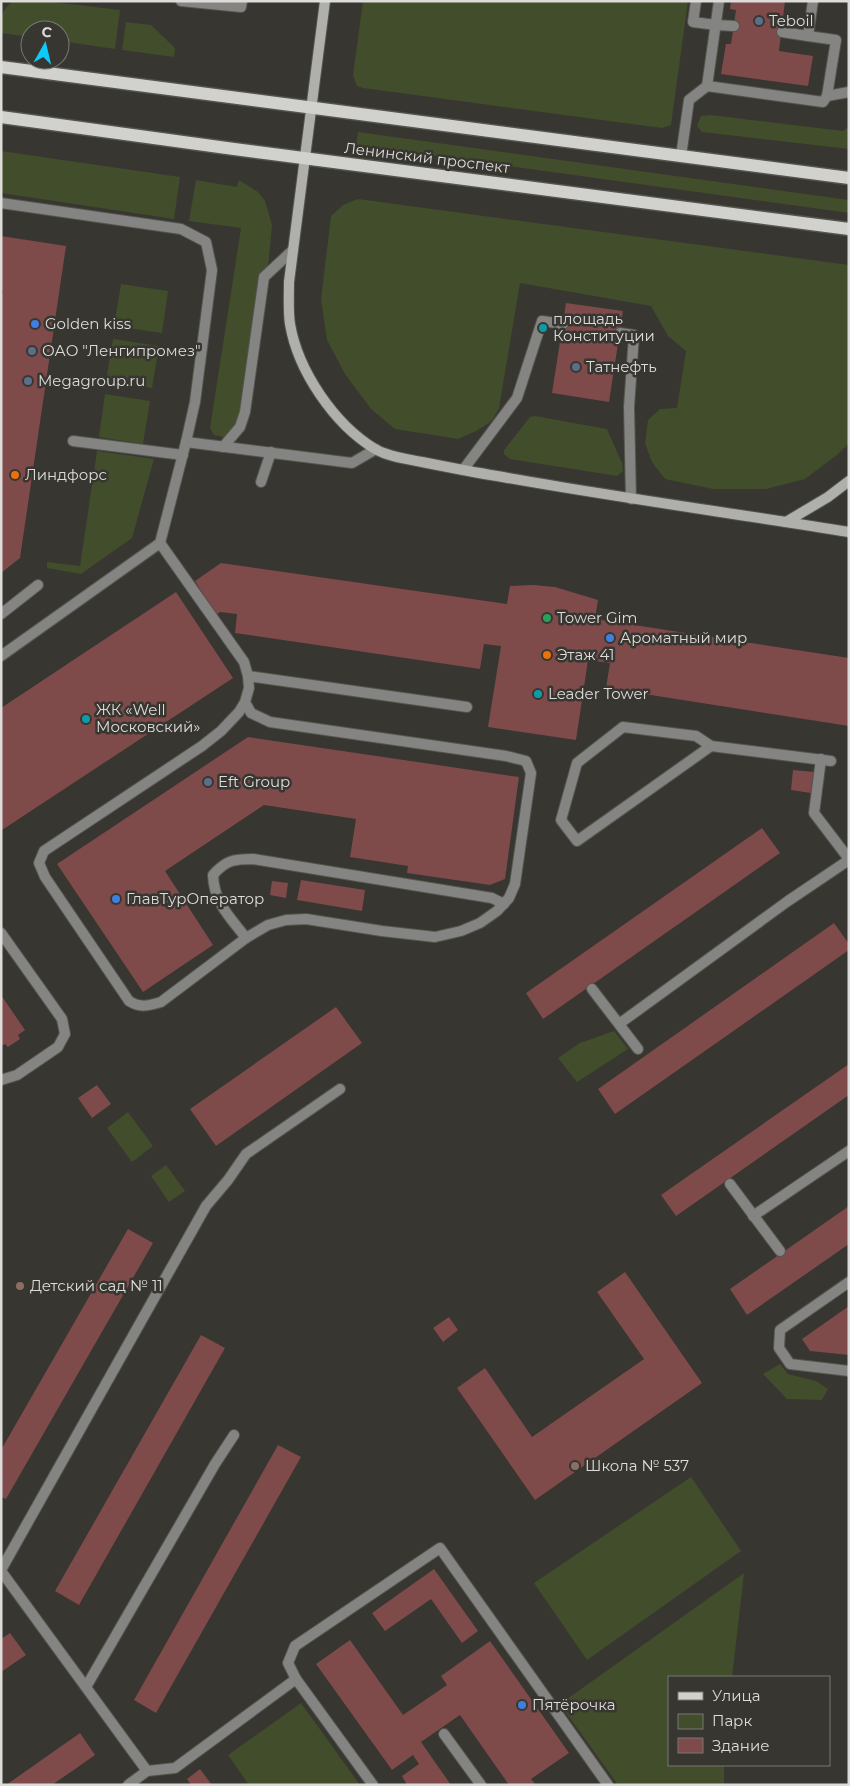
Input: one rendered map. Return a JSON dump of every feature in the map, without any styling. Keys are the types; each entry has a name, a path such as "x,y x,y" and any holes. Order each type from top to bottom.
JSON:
{"main road":[{"path":"325,1 289,282 289,322 294,345 303,366 316,390 336,416 376,450 403,458 631,499 849,532"},
{"path":"1,66 849,178"},
{"name":"Ленинский проспект","path":"1,117 849,228"},
{"path":"786,522 849,481"}],"lane":[{"path":"180,1 241,7 242,1"},
{"path":"696,1 693,22 734,26"},
{"path":"681,156 689,100 707,86 719,1"},
{"path":"808,36 813,1"},
{"path":"707,86 823,102 827,96 836,40 782,32"},
{"path":"827,96 849,92"},
{"path":"1,203 181,230 206,242 212,270 195,402 160,544 1,656"},
{"path":"223,448 240,427 244,412 264,277 293,250"},
{"path":"463,470 517,398 542,321 563,324"},
{"path":"620,333 634,335 629,407 631,499"},
{"path":"73,441 183,455"},
{"path":"186,442 352,463 376,450"},
{"path":"261,482 271,452"},
{"path":"160,544 244,662 249,688 245,702 232,721 202,746 44,851 39,863 45,878 129,1001 137,1006 149,1006 161,1002 246,938 268,925 286,920 306,919 435,938 461,931 480,923 497,911 509,898 515,884 530,773 526,761 506,756 270,722 252,713 245,702"},
{"path":"1,614 38,585"},
{"path":"248,676 467,707"},
{"path":"619,1024 788,901 849,860 814,813 826,760 711,746 696,736 623,727 578,763 561,820 577,841 711,746"},
{"path":"246,938 218,901 213,889 213,875 221,866 236,859 253,859 379,879 492,898 504,904"},
{"path":"1,933 62,1019 65,1034 58,1047 17,1076 1,1080"},
{"path":"592,989 638,1049"},
{"path":"147,1771 1,1570 206,1206 228,1180 246,1154 340,1089"},
{"path":"753,1216 849,1152"},
{"path":"730,1184 780,1250"},
{"path":"849,1282 780,1330 779,1348 790,1364 849,1371"},
{"path":"86,1687 215,1464 234,1435"},
{"path":"373,1785 296,1679 288,1663 295,1646 440,1548 608,1785"},
{"path":"128,1785 147,1771 175,1768 296,1679"},
{"path":"444,1734 481,1785"}],"green space":[{"path":"13,1 46,1 120,10 115,49 70,42 70,20 20,20 20,36 1,33 2,15"},
{"path":"363,1 688,1 671,125 662,128 357,86 353,75"},
{"path":"126,22 151,25 175,48 174,57 122,50"},
{"path":"711,115 843,131 849,127 849,149 702,132 697,126 701,116"},
{"path":"358,132 849,200 849,213 356,145"},
{"path":"1,151 180,177 174,219 1,193"},
{"path":"196,180 237,187 239,180 258,192 265,201 272,225 269,258 245,420 227,438 214,435 210,428 241,228 189,221"},
{"path":"358,199 849,265 849,443 837,455 805,479 766,489 713,489 665,479 652,462 645,443 648,420 660,409 677,408 686,351 668,336 651,306 520,283 499,408 493,419 476,431 458,439 395,429 371,409 345,374 327,340 321,299 331,216 343,205"},
{"path":"121,284 168,291 162,333 114,326"},
{"path":"113,339 159,346 152,388 106,381"},
{"path":"105,394 150,401 143,444 99,437"},
{"path":"535,416 607,429 622,463 623,471 617,476 510,459 504,454 504,450 530,417"},
{"path":"97,451 154,459 132,538 81,574 47,568 47,562 80,566"},
{"path":"614,1031 628,1049 577,1082 558,1058 580,1043"},
{"path":"128,1112 153,1146 132,1162 107,1128"},
{"path":"166,1165 185,1191 169,1202 151,1176"},
{"path":"780,1364 788,1374 816,1381 828,1389 822,1400 787,1399 763,1374"},
{"path":"691,1477 741,1551 587,1660 534,1583"},
{"path":"744,1573 732,1676 668,1676 668,1766 724,1766 724,1785 618,1785 560,1704"},
{"path":"301,1703 360,1785 249,1785 228,1755"}],"building":[{"path":"731,1 785,1 779,51 813,56 808,86 721,74 726,44 731,44 736,10 730,9"},
{"path":"1,236 66,246 20,558 1,573 1,300 3,290 1,290"},
{"path":"566,303 623,311 609,402 552,393"},
{"path":"221,563 507,604 510,586 533,585 555,587 598,600 595,619 849,658 849,726 606,688 610,663 588,660 576,740 488,727 501,646 484,644 480,669 235,633 237,614 220,612 216,615 195,581"},
{"name":"ЖК «Well Московский»","path":"176,592 233,678 2,830 1,708"},
{"path":"248,737 519,777 505,879 490,885 407,873 408,866 350,857 356,819 264,805 165,871 213,945 143,992 57,864"},
{"path":"793,770 814,772 811,793 791,790"},
{"path":"762,828 780,853 543,1019 526,993"},
{"path":"301,880 365,890 362,911 297,900"},
{"path":"272,881 288,883 286,898 270,895"},
{"path":"834,923 849,944 849,950 615,1114 598,1089"},
{"path":"1,995 25,1030 18,1035 20,1039 8,1047 5,1044 1,1046"},
{"path":"336,1007 362,1043 216,1146 190,1109"},
{"path":"849,1064 849,1095 676,1216 661,1195"},
{"path":"97,1085 111,1104 92,1118 78,1098"},
{"path":"849,1206 849,1244 747,1315 730,1289"},
{"path":"128,1229 153,1243 6,1499 1,1497 1,1450"},
{"path":"625,1272 702,1383 535,1500 457,1388 485,1368 532,1437 644,1359 597,1292"},
{"path":"849,1306 849,1355 810,1351 802,1339"},
{"path":"449,1317 458,1330 443,1342 433,1328"},
{"path":"201,1335 225,1348 79,1605 55,1591"},
{"path":"278,1445 301,1457 156,1713 134,1700"},
{"path":"434,1569 478,1631 462,1643 431,1599 385,1631 372,1613"},
{"path":"10,1633 26,1655 1,1672 1,1639"},
{"path":"350,1640 403,1715 447,1685 441,1676 490,1641 569,1753 531,1779 536,1785 509,1785 460,1715 421,1742 451,1785 407,1785 402,1776 419,1764 413,1755 392,1770 316,1664"},
{"path":"80,1733 95,1755 78,1767 52,1785 6,1785"},
{"path":"200,1769 212,1785 191,1785 187,1779"}],"place":[{"name":"Teboil","path":"759,21"},
{"name":"Golden kiss","path":"35,324"},
{"name":"площадь Конституции","path":"543,328"},
{"name":"ОАО \"Ленгипромез\"","path":"32,351"},
{"name":"Татнефть","path":"576,367"},
{"name":"Megagroup.ru","path":"28,381"},
{"name":"Линдфорс","path":"15,475"},
{"name":"Tower Gim","path":"547,618"},
{"name":"Ароматный мир","path":"610,638"},
{"name":"Этаж 41","path":"547,655"},
{"name":"Leader Tower","path":"538,694"},
{"name":"ЖК «Well Московский»","path":"86,719"},
{"name":"Eft Group","path":"208,782"},
{"name":"ГлавТурОператор","path":"116,899"},
{"name":"Детский сад № 11","path":"20,1286"},
{"name":"Школа № 537","path":"575,1466"},
{"name":"Пятёрочка","path":"522,1705"}]}
